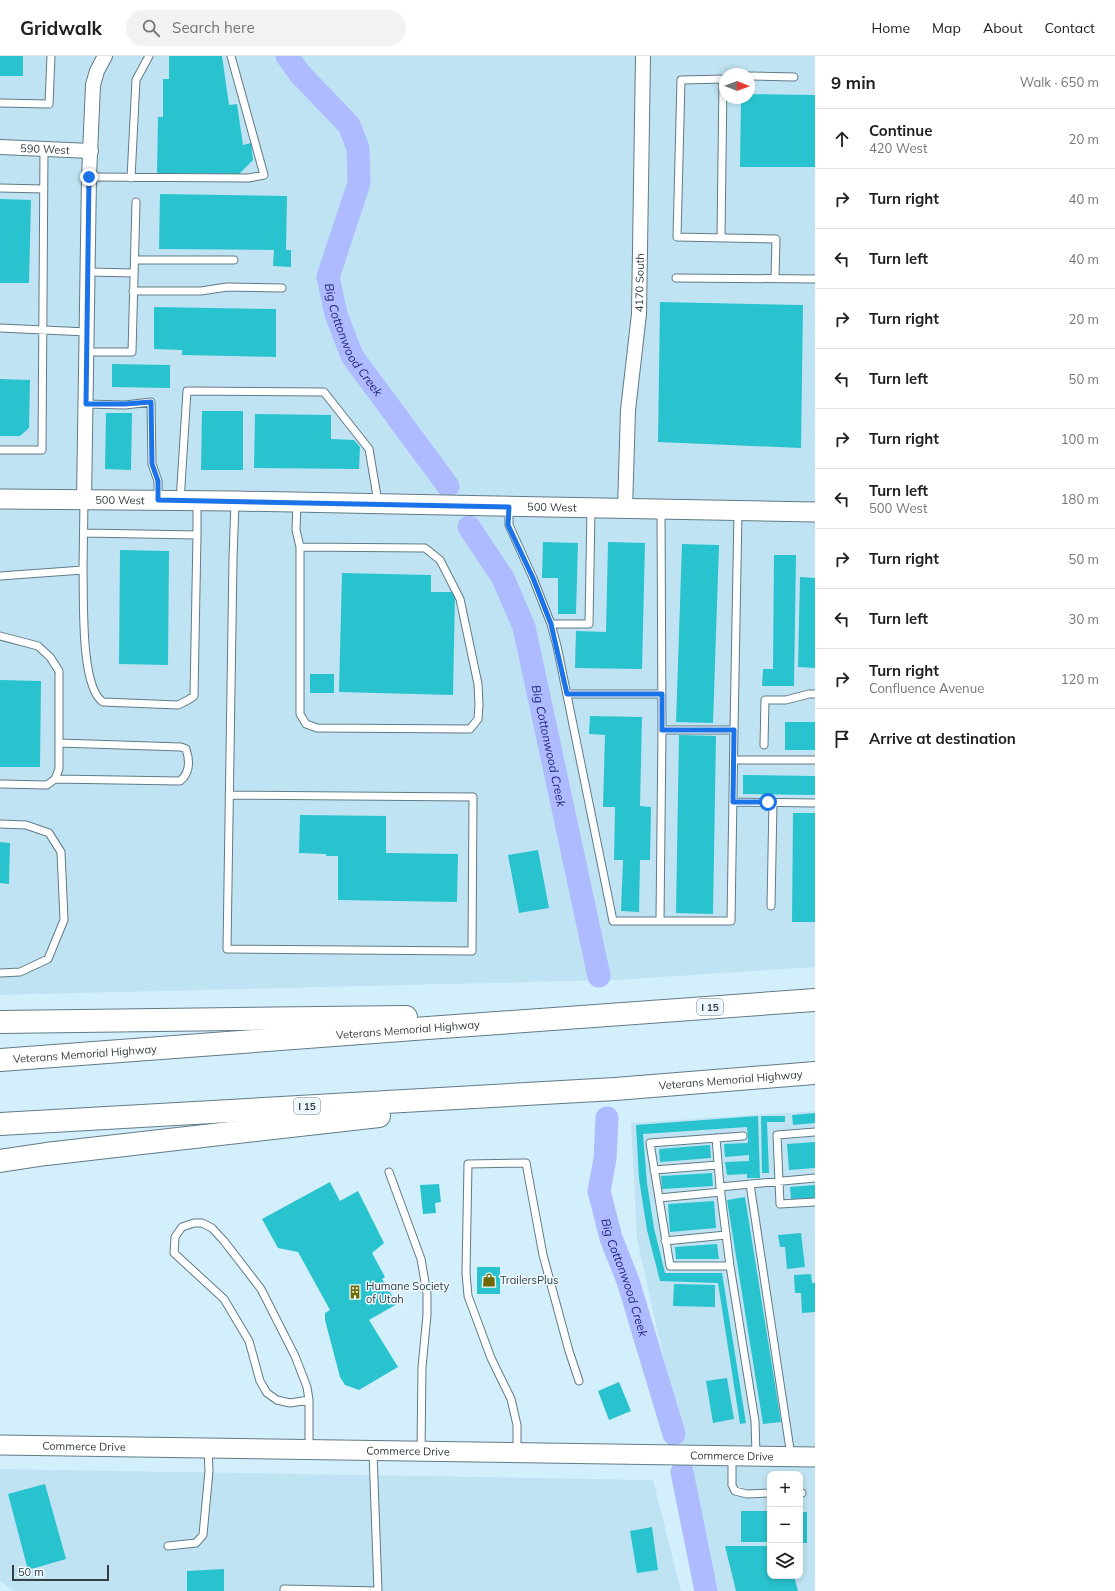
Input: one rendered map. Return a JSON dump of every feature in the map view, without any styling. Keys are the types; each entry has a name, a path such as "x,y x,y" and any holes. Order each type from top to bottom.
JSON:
{"highway":[{"name":"Veterans Memorial Highway","path":"0,1060 605,1014 815,1000"},
{"path":"0,1022 605,1014"},
{"name":"Veterans Memorial Highway","path":"0,1124 615,1089 815,1073"},
{"path":"0,1161 46,1154 615,1089"}],"street":[{"path":"84,500 88,332 89,177 94,85 97,72 104,56"},
{"name":"4170 South","path":"625,509 628,410 639,314 643,56"},
{"name":"590 West","path":"0,147 91,151"},
{"name":"500 West","path":"0,499 236,501 815,512"},
{"name":"Commerce Drive","path":"0,1445 815,1457"}],"lane":[{"path":"0,103 49,104 51,56"},
{"path":"131,178 136,80 149,56"},
{"path":"89,177 249,178 264,174 231,56"},
{"path":"755,76 794,77"},
{"path":"719,80 680,80 677,237 776,239 775,278"},
{"path":"722,238 724,104"},
{"path":"0,450 42,450 44,149"},
{"path":"0,188 43,189"},
{"path":"87,352 132,352 136,202"},
{"path":"135,260 234,260"},
{"path":"88,272 134,273"},
{"path":"676,278 815,279"},
{"path":"133,290 201,291 227,286 282,288"},
{"path":"0,328 88,332"},
{"path":"84,500 83,570 86,654 92,685 98,698 104,702 178,704 194,696 197,535 189,501 187,391 324,392 369,450 379,504"},
{"path":"86,404 151,402 152,464 158,481 158,500"},
{"path":"229,795 473,798 472,951 227,949 229,795 233,567 236,501"},
{"path":"297,502 296,530 300,547 300,714 306,724 317,728 470,729 478,719 478,684 460,599 440,560 425,548 300,547"},
{"path":"509,507 508,525 533,578 551,624 567,694 613,921 731,921 738,511"},
{"path":"551,624 589,624 591,508"},
{"path":"660,921 662,730 661,509"},
{"path":"84,533 197,535"},
{"path":"0,576 83,570"},
{"path":"0,636 38,646 50,657 59,671 59,769 55,779 47,785 0,784"},
{"path":"567,694 662,694"},
{"path":"764,745 765,700 786,700 809,694 815,694"},
{"path":"662,730 734,730"},
{"path":"55,779 180,782 185,777 188,770 188,757 186,749 181,747 59,743"},
{"path":"734,760 815,760"},
{"path":"733,802 815,803"},
{"path":"771,906 773,802"},
{"path":"0,824 26,825 49,833 62,852 64,920 48,959 20,972 0,973"},
{"path":"815,1132 776,1135 780,1204 815,1202"},
{"path":"730,1266 670,1266 650,1143 743,1136"},
{"path":"716,1138 720,1190 730,1266 755,1421 756,1455"},
{"path":"517,1452 517,1425 511,1399 491,1358 468,1296 466,1273 468,1164 526,1163 543,1255 569,1351 580,1381"},
{"path":"654,1170 718,1165"},
{"path":"389,1172 421,1259 427,1294 427,1314 422,1367 421,1450"},
{"path":"659,1198 779,1180 815,1178"},
{"path":"750,1184 791,1457"},
{"path":"309,1400 290,1403 277,1400 267,1393 260,1381 249,1341 224,1299 174,1253 175,1237 182,1227 194,1223 202,1223 212,1228 224,1241 261,1289 303,1375 309,1400 309,1449"},
{"path":"665,1241 726,1235"},
{"path":"168,1546 196,1543 202,1535 208,1477 208,1448"},
{"path":"284,1591 284,1589 378,1591 373,1450"},
{"path":"732,1455 732,1485 735,1491 747,1494 767,1493"}],"shaded area":[{"path":"0,56 815,56 815,967 615,980 0,995"},
{"path":"815,1111 815,1591 717,1591 637,1239 631,1123"},
{"path":"0,1469 653,1480 681,1591 14,1591 0,1581"}],"building":[{"path":"0,56 23,56 23,76 0,76"},
{"path":"169,56 222,56 229,105 237,104 243,145 251,143 253,160 239,174 157,173 158,117 163,117 163,79 169,79"},
{"path":"755,94 815,95 815,167 740,167 741,104 755,104"},
{"path":"160,194 287,196 286,250 291,250 291,267 273,266 274,250 159,249"},
{"path":"0,199 31,200 29,283 0,283"},
{"path":"660,302 803,305 801,448 658,442"},
{"path":"154,307 276,309 276,357 182,355 182,350 154,349"},
{"path":"112,364 170,365 170,388 112,387"},
{"path":"0,379 30,380 29,428 20,436 0,436"},
{"path":"202,411 243,411 243,470 201,470"},
{"path":"106,413 132,413 131,470 105,469"},
{"path":"255,414 331,415 331,439 354,440 360,447 359,469 254,468"},
{"path":"543,542 578,543 576,614 558,614 558,578 542,578"},
{"path":"608,542 645,543 642,669 575,668 576,631 606,632"},
{"path":"682,544 719,545 713,723 676,722"},
{"path":"120,550 169,551 168,665 119,664"},
{"path":"774,555 796,555 794,686 762,686 763,669 773,669"},
{"path":"342,573 431,575 431,592 455,592 453,695 339,692"},
{"path":"800,577 815,578 815,668 798,667"},
{"path":"310,674 334,674 334,693 310,693"},
{"path":"0,680 41,681 40,767 0,767"},
{"path":"590,716 642,717 640,806 651,807 650,860 640,860 639,912 621,911 623,860 614,860 615,807 603,807 605,735 589,734"},
{"path":"785,722 815,722 815,750 785,750"},
{"path":"679,735 716,736 713,914 676,913"},
{"path":"743,775 815,776 815,795 743,794"},
{"path":"793,813 815,813 815,922 792,922"},
{"path":"300,815 386,816 386,853 458,854 457,902 338,900 338,856 299,853"},
{"path":"0,842 10,843 9,884 0,883"},
{"path":"538,850 549,908 519,913 508,855"},
{"path":"815,1113 815,1123 793,1125 792,1115"},
{"path":"758,1116 760,1178 747,1178 747,1174 727,1175 725,1162 749,1161 749,1155 725,1157 724,1144 748,1143 747,1127 643,1134 647,1183 654,1228 665,1273 722,1273 746,1423 740,1424 718,1283 660,1281 647,1230 639,1179 636,1125"},
{"path":"761,1116 785,1116 785,1122 767,1122 769,1173 762,1173"},
{"path":"815,1142 815,1168 789,1170 787,1144"},
{"path":"710,1145 711,1158 660,1162 659,1149"},
{"path":"712,1173 713,1186 662,1189 661,1176"},
{"name":"Humane Society of Utah","path":"330,1182 340,1201 358,1191 384,1243 372,1253 385,1277 382,1279 397,1304 369,1320 398,1367 359,1390 345,1385 340,1377 325,1320 325,1313 330,1310 298,1252 278,1248 262,1219"},
{"path":"439,1184 441,1202 435,1203 436,1213 423,1214 420,1185"},
{"path":"815,1185 815,1198 791,1199 790,1187"},
{"path":"745,1197 781,1422 763,1424 727,1200"},
{"path":"714,1201 716,1228 670,1232 668,1204"},
{"path":"801,1233 805,1267 787,1269 785,1247 780,1247 778,1235"},
{"path":"717,1244 719,1259 676,1259 675,1247"},
{"name":"TrailersPlus","path":"477,1267 500,1267 500,1294 477,1294"},
{"path":"811,1274 812,1283 815,1283 815,1312 802,1313 801,1293 795,1293 794,1275"},
{"path":"674,1284 715,1285 715,1307 673,1306"},
{"path":"727,1378 734,1419 713,1423 706,1381"},
{"path":"619,1382 631,1411 609,1420 598,1391"},
{"path":"45,1484 66,1559 28,1570 8,1494"},
{"path":"741,1511 767,1511 767,1542 741,1542"},
{"path":"803,1512 807,1512 807,1543 803,1543"},
{"path":"652,1527 658,1570 637,1573 630,1531"},
{"path":"725,1546 767,1546 767,1579 795,1579 798,1591 736,1591"},
{"path":"224,1569 224,1591 187,1591 187,1571"}],"waterway":[{"name":"Big Cottonwood Creek","path":"287,56 300,74 349,125 358,148 359,183 328,277 336,314 352,356 448,486"},
{"name":"Big Cottonwood Creek","path":"469,527 503,578 524,627 599,976"},
{"name":"Big Cottonwood Creek","path":"607,1118 605,1159 599,1191 611,1238 628,1281 674,1434"},
{"name":"Big Cottonwood Creek","path":"682,1472 706,1591"}],"place":[{"name":"TrailersPlus","path":"489,1280"},
{"name":"Humane Society of Utah","path":"355,1292"}],"route":[{"path":"89,177 86,404 151,402 152,464 158,481 158,500 509,507 508,525 533,578 551,624 567,694 662,694 662,730 734,730 733,802 768,802"}]}
